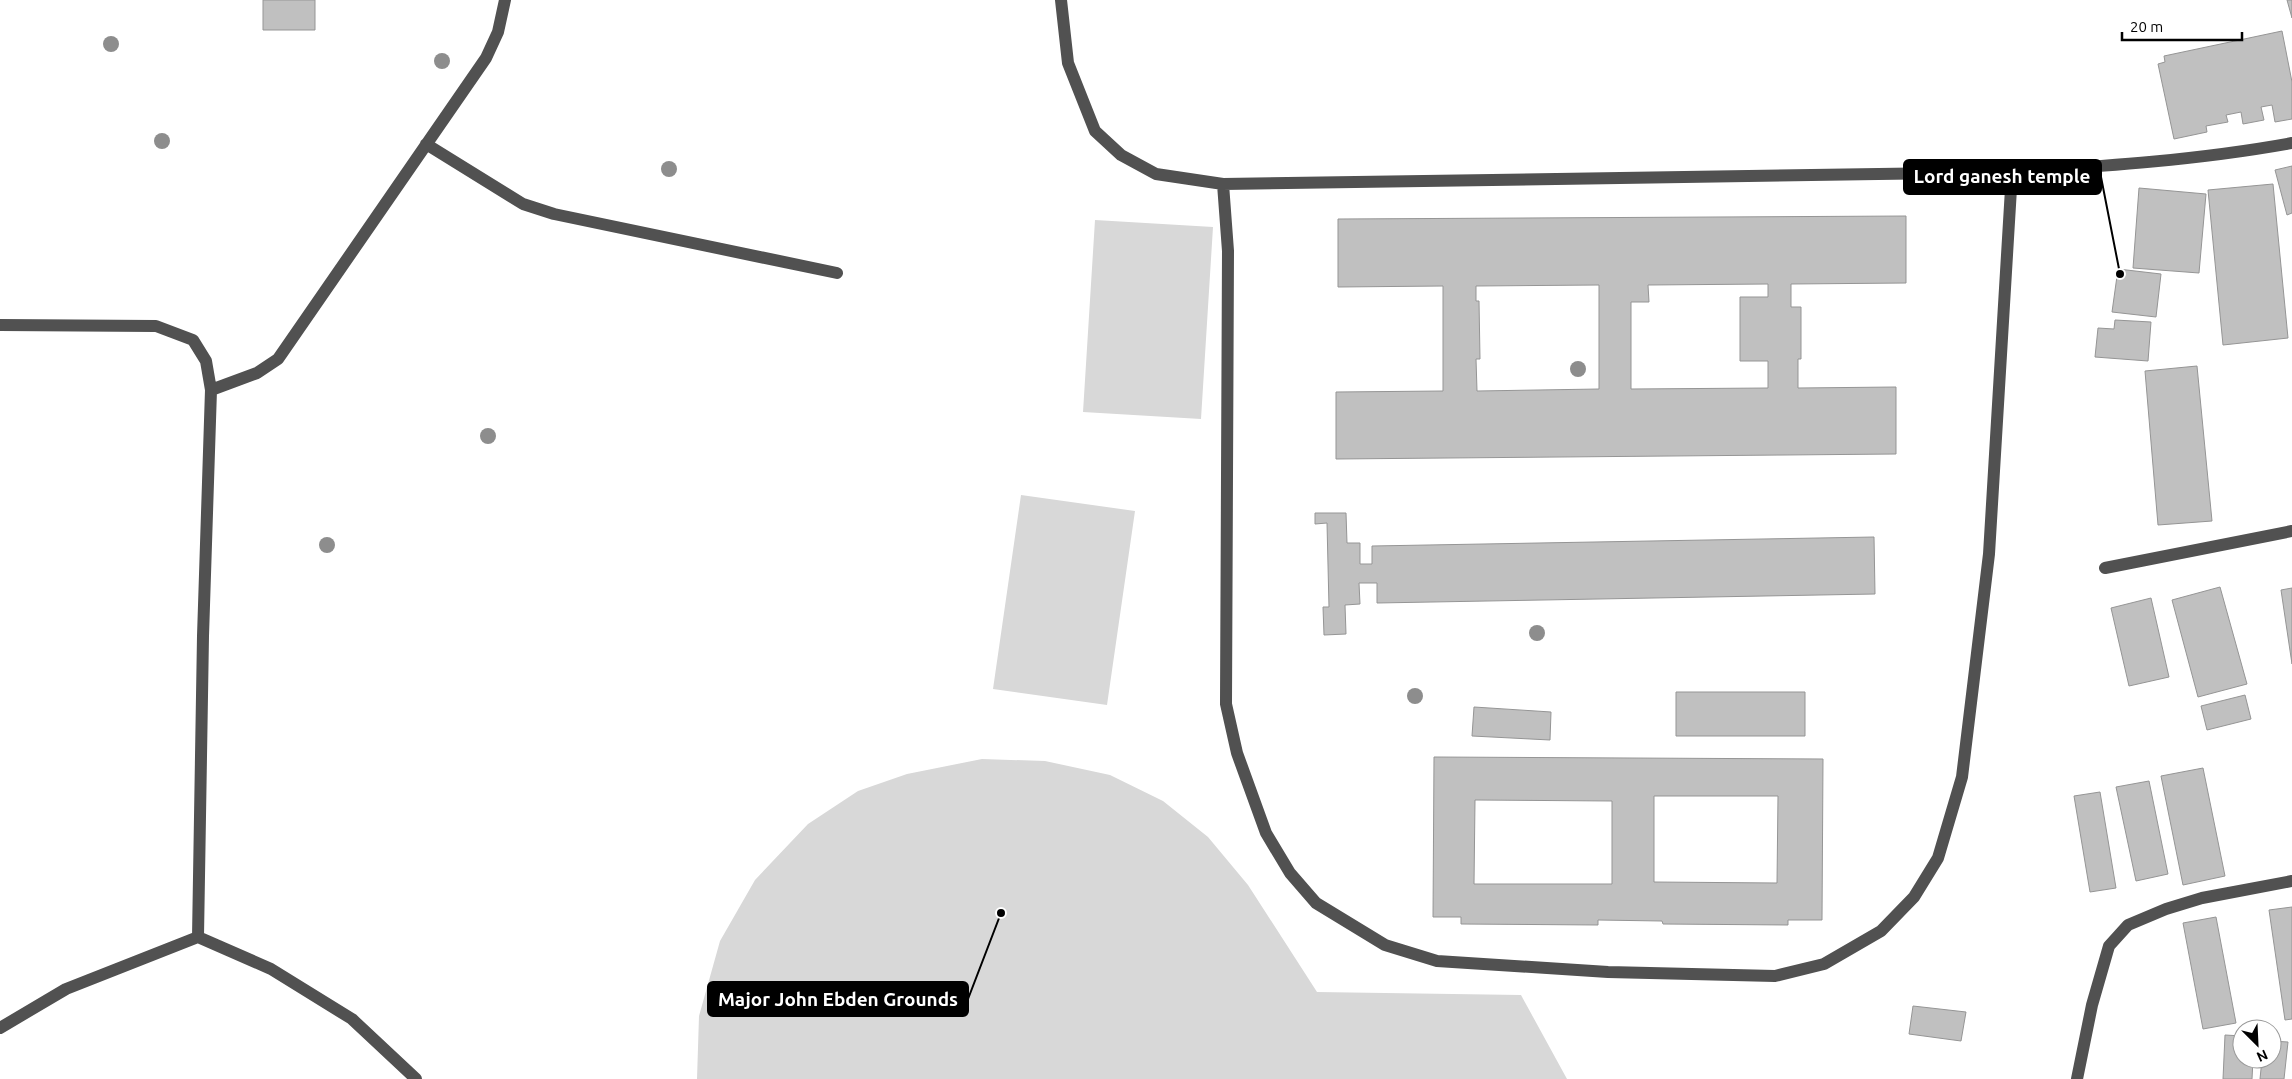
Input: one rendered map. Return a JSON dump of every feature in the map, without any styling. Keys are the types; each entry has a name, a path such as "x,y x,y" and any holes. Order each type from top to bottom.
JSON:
{"street":[{"path":"211,390 257,373 278,359 486,58 498,32 505,0"},
{"path":"1061,0 1068,63 1095,131 1121,155 1156,174 1223,184 2012,172 2134,165 2242,152 2292,143"},
{"path":"426,144 523,204 554,214 837,273"},
{"path":"1223,184 1228,251 1226,704 1237,753 1266,833 1290,873 1316,903 1385,945 1437,961 1608,972 1775,976 1824,964 1881,931 1914,897 1938,858 1962,777 1988,554 2012,172"},
{"path":"0,325 156,326 193,340 206,361 211,390 203,636 198,937"},
{"path":"2105,568 2292,531"},
{"path":"2077,1079 2092,1005 2108,946 2128,925 2202,898 2292,881"},
{"path":"0,1028 66,989 198,937 271,969 352,1019 416,1079"}],"shaded area":[{"path":"1095,220 1213,227 1201,419 1083,412"},
{"path":"1021,495 1135,511 1107,705 993,689"},
{"path":"982,759 1045,761 1110,775 1163,801 1208,837 1248,885 1317,992 1521,995 1567,1079 697,1079 699,1016 720,941 755,880 808,824 858,791 907,774"}],"building":[{"path":"263,0 315,0 315,30 263,30"},
{"path":"2287,0 2292,0 2292,18"},
{"path":"2282,31 2292,82 2292,119 2275,122 2272,105 2261,107 2264,120 2243,124 2241,112 2226,115 2228,122 2206,126 2207,132 2174,139 2158,64 2165,62 2164,56"},
{"path":"2292,166 2292,213 2287,215 2275,170"},
{"path":"2273,184 2288,338 2223,345 2208,190"},
{"path":"2139,188 2206,194 2199,273 2133,268"},
{"path":"1906,216 1906,283 1791,284 1791,307 1801,307 1801,359 1798,359 1798,388 1896,387 1896,454 1336,459 1336,392 1443,391 1443,286 1338,287 1338,219","holes":["1768,284 1768,297 1740,297 1740,361 1768,361 1768,388 1631,389 1631,302 1649,302 1648,285","1599,285 1599,389 1477,391 1476,359 1480,359 1479,301 1476,301 1476,286"]},
{"path":"2118,269 2161,274 2156,317 2112,312"},
{"path":"2115,320 2151,322 2148,361 2095,357 2098,328 2114,329"},
{"path":"2197,366 2212,521 2158,525 2145,371"},
{"path":"1315,513 1346,513 1347,543 1360,543 1360,564 1372,564 1372,546 1874,537 1875,594 1377,603 1377,583 1359,583 1360,604 1345,605 1346,634 1324,635 1323,607 1329,607 1327,523 1315,524"},
{"path":"2220,587 2247,684 2198,697 2172,600"},
{"path":"2292,588 2292,664 2281,590"},
{"path":"2151,598 2169,677 2129,686 2111,608"},
{"path":"1676,692 1805,692 1805,736 1676,736"},
{"path":"2245,695 2251,719 2207,730 2201,706"},
{"path":"1474,707 1551,712 1550,740 1472,736"},
{"path":"1434,757 1823,759 1822,920 1788,920 1788,925 1663,924 1662,921 1598,920 1598,925 1461,924 1461,917 1433,917","holes":["1654,796 1778,796 1777,883 1654,882","1475,800 1612,801 1612,884 1474,884"]},
{"path":"2203,768 2225,876 2183,885 2161,776"},
{"path":"2149,781 2168,874 2136,881 2116,787"},
{"path":"2100,792 2116,888 2090,892 2074,796"},
{"path":"2292,907 2292,1019 2285,1020 2269,910"},
{"path":"2216,917 2235,1019 2232,1019 2232,1024 2203,1029 2183,923"},
{"path":"1913,1006 1966,1012 1961,1041 1909,1034"},
{"path":"2225,1035 2232,1035 2232,1069 2252,1069 2252,1079 2223,1079"},
{"path":"2282,1042 2288,1042 2284,1079 2260,1079 2261,1069 2282,1069"}],"place":[{"name":"Lord ganesh temple","path":"2120,274"},
{"name":"Major John Ebden Grounds","path":"1001,913"}]}
